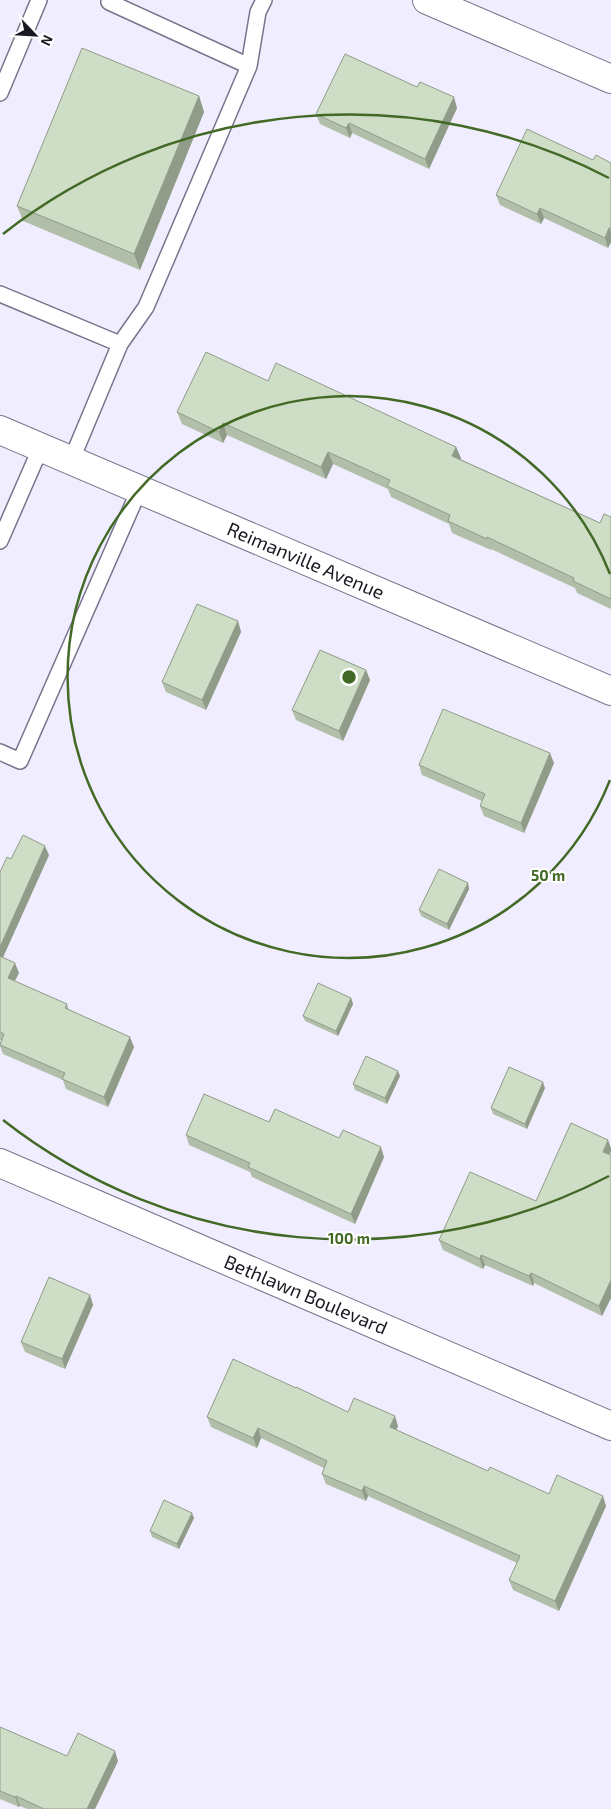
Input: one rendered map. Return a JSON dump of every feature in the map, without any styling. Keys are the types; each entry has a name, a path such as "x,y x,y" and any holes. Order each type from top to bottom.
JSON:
{"street":[{"path":"427,0 611,79"},
{"name":"Reimanville Avenue","path":"0,430 140,488 611,691"},
{"name":"Bethlawn Boulevard","path":"0,1162 611,1426"}],"lane":[{"path":"0,93 40,0"},
{"path":"71,461 120,344 146,307 249,66 258,12 264,0"},
{"path":"107,1 249,66"},
{"path":"0,294 120,344"},
{"path":"0,541 41,447"},
{"path":"0,752 20,761 140,488"}],"building":[{"path":"82,48 199,96 134,254 17,206"},
{"path":"345,54 417,87 420,82 454,97 425,159 349,123 346,128 316,114"},
{"path":"527,129 593,160 596,155 611,163 611,228 609,228 605,238 540,208 537,214 496,195"},
{"path":"206,352 268,381 276,363 456,447 452,456 600,523 604,514 611,517 611,599 573,581 574,578 448,521 450,515 387,486 390,480 328,452 321,467 223,423 219,432 177,412"},
{"path":"197,604 238,621 202,700 162,682"},
{"path":"320,650 366,670 339,731 292,710"},
{"path":"443,709 550,753 521,823 480,806 485,794 419,765"},
{"path":"23,835 45,846 0,947 0,872 7,857 11,859"},
{"path":"439,869 468,883 447,924 419,910"},
{"path":"0,956 15,963 8,978 67,1004 65,1008 130,1037 104,1097 62,1079 65,1073 0,1045 4,1034 0,1032"},
{"path":"318,983 351,998 336,1031 303,1016"},
{"path":"366,1056 398,1071 385,1098 353,1084"},
{"path":"509,1067 543,1082 525,1124 491,1108"},
{"path":"204,1094 269,1122 275,1109 339,1138 343,1130 381,1147 351,1214 248,1167 250,1163 186,1135"},
{"path":"571,1123 608,1140 603,1152 611,1155 611,1280 599,1306 531,1273 529,1276 481,1255 480,1259 439,1240 470,1172 536,1201"},
{"path":"49,1277 90,1295 62,1359 21,1342"},
{"path":"233,1359 348,1412 354,1398 395,1416 390,1427 488,1471 490,1467 549,1494 557,1475 603,1496 555,1601 509,1580 520,1556 364,1486 362,1491 322,1474 327,1461 258,1428 253,1438 207,1417"},
{"path":"164,1500 192,1513 177,1544 150,1531"},
{"path":"0,1727 67,1756 78,1733 115,1751 87,1809 44,1809 0,1791"}]}
